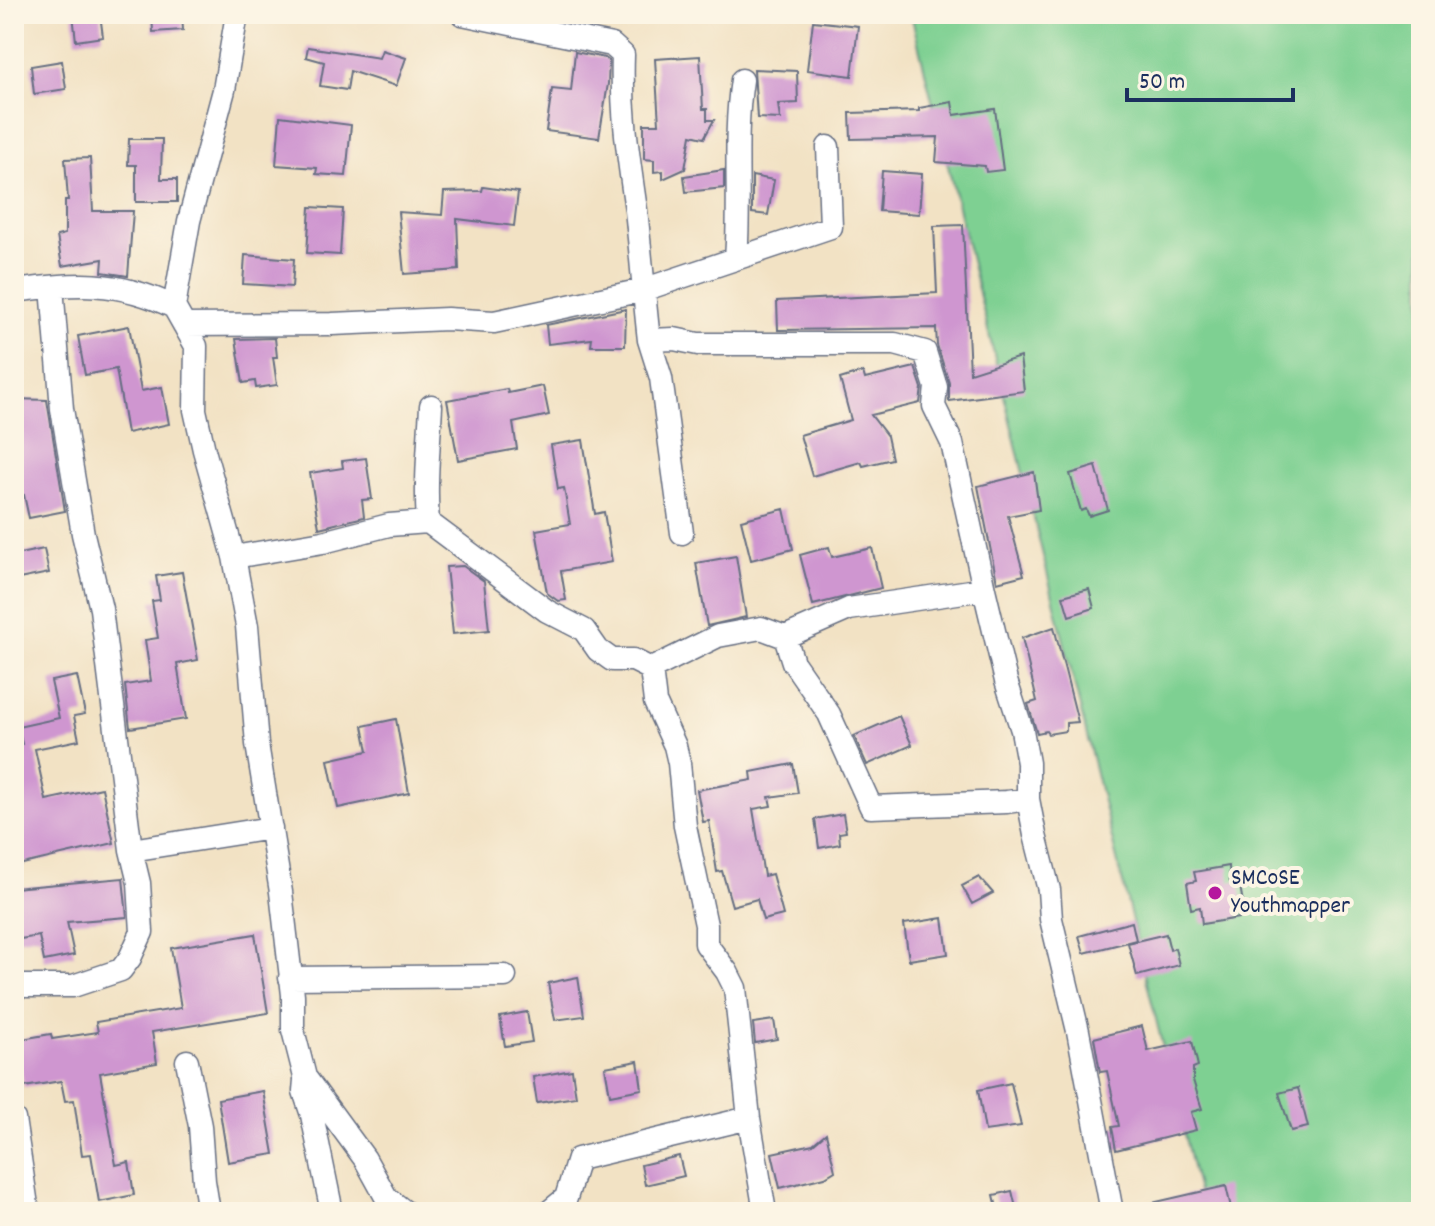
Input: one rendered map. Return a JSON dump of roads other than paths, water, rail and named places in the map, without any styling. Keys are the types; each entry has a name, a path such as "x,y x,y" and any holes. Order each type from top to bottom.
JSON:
{"street":[{"path":"237,14 224,90 186,233 179,316 196,346 195,410 234,557 247,626 257,744 280,882 293,1030 332,1212"},
{"path":"462,14 543,22 612,45 623,55 624,136 636,212 649,340 661,378 682,533"},
{"path":"736,258 739,226 735,164 742,80"},
{"path":"14,291 90,283 112,286 179,316 332,324 447,319 494,322 643,290 831,227 828,147"},
{"path":"14,986 73,986 121,970 142,932 139,883 131,850 101,609 83,534 62,409 52,287"},
{"path":"649,340 674,339 698,344 895,344 925,352 936,387 934,406 952,443 1006,681 1022,730 1028,763 1028,799 1049,890 1051,919 1078,1031 1112,1212"},
{"path":"428,522 425,476 430,454 431,406"},
{"path":"234,557 323,542 389,525 428,522 538,604 584,630 598,650 612,660 633,660 651,669"},
{"path":"651,669 718,636 761,628 785,637 849,609 984,589"},
{"path":"785,637 793,662 829,714 871,807 1028,799"},
{"path":"651,669 655,702 675,746 679,763 685,826 706,925 706,944 735,988 749,1118 765,1212"},
{"path":"131,850 271,828"},
{"path":"290,978 505,976"},
{"path":"187,1061 200,1126 209,1212"},
{"path":"305,1077 365,1159 386,1197 405,1212"},
{"path":"549,1212 566,1198 578,1159 749,1118"},
{"path":"14,1119 16,1152 28,1212"}],"place":[{"name":"SMCoSE Youthmapper","path":"1215,893"}]}
